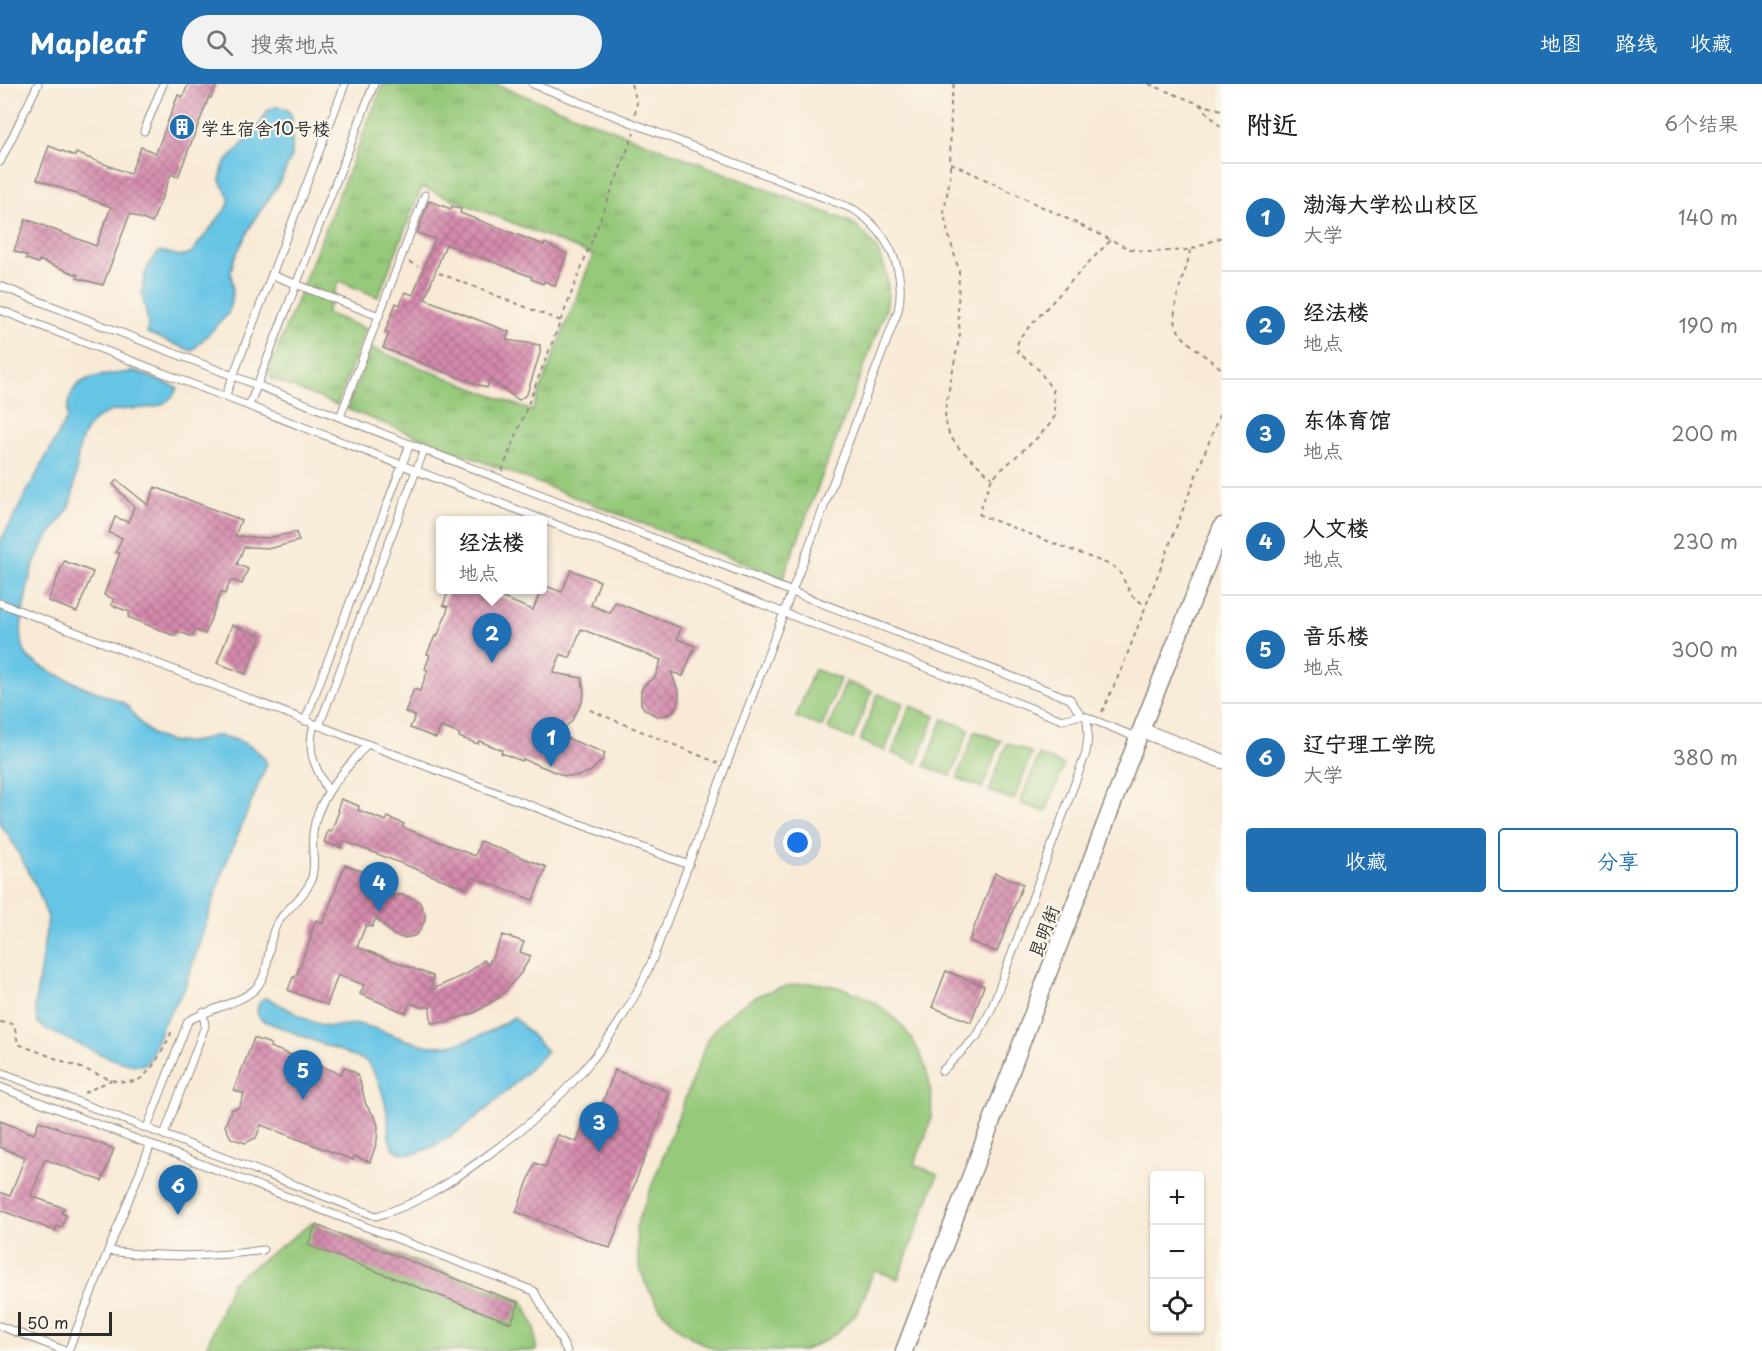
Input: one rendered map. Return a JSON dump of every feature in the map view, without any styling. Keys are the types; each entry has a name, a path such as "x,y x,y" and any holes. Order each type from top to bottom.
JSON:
{"street":[{"name":"昆明街","path":"904,1351 1139,734 1222,526"},
{"path":"1139,734 1222,761"}],"lane":[{"path":"0,162 38,84"},
{"path":"144,131 163,84"},
{"path":"225,397 345,84"},
{"path":"249,406 374,84"},
{"path":"0,1072 376,1216 420,1200 447,1184 526,1126 566,1090 595,1058 620,1022 643,982 898,311 900,283 892,251 871,222 853,209 533,84"},
{"path":"0,140 8,144"},
{"path":"340,417 425,195"},
{"path":"272,275 379,316"},
{"path":"0,286 1070,699 1084,716 1139,734"},
{"path":"0,310 533,516"},
{"path":"305,721 411,444"},
{"path":"328,791 311,758 310,746 316,725 424,450"},
{"path":"547,521 1062,720 1084,716"},
{"path":"0,603 305,721 689,865"},
{"path":"942,1071 977,1036 991,1010 1086,753 1088,736 1084,716"},
{"path":"147,1128 188,1021 202,1012 247,996 261,981 276,926 303,895 310,882 314,867 313,831 328,791 367,744"},
{"path":"164,1135 204,1026 202,1012"},
{"path":"0,1087 534,1292 567,1351"},
{"path":"0,1326 67,1351 151,1144"},
{"path":"108,1251 187,1256 263,1250"}],"path":[{"path":"499,478 635,124 637,102 631,84"},
{"path":"954,84 951,101 950,177 944,212 959,271 960,334 945,419 949,434 958,447 992,478"},
{"path":"1149,84 1199,104 1222,110"},
{"path":"1199,104 1222,128"},
{"path":"951,163 1090,229 1110,241 1140,251 1190,250 1222,237"},
{"path":"1110,241 1020,337 1017,345 1018,352 1039,370 1053,391 1055,416 1037,438 992,478 980,514 1113,566 1119,571 1132,596 1146,606"},
{"path":"1190,250 1188,266 1174,308 1174,320 1182,335 1222,369"},
{"path":"439,273 561,321"},
{"path":"1098,722 1146,606 1222,408"},
{"path":"590,710 726,766"},
{"path":"0,1022 14,1024 18,1044 113,1080 126,1082 140,1079 164,1049 171,1033 182,1037"},
{"path":"82,1093 113,1080"}],"green space":[{"path":"383,84 495,84 853,223 871,240 886,272 888,296 886,309 783,578 347,409 371,348 532,411 593,255 422,187 378,297 339,281 326,313 366,329 337,405 271,379 269,370"},
{"path":"814,669 840,679 822,727 796,717"},
{"path":"846,682 872,691 853,739 828,729"},
{"path":"878,694 903,703 885,751 860,741"},
{"path":"910,706 935,716 917,763 892,753"},
{"path":"943,719 969,729 951,776 925,766"},
{"path":"975,731 1001,741 982,788 957,778"},
{"path":"1007,743 1032,753 1014,800 989,791"},
{"path":"1039,755 1064,765 1046,812 1020,803"},
{"path":"806,983 847,990 866,998 883,1008 911,1038 921,1056 931,1093 929,1127 914,1165 938,1174 898,1279 874,1270 858,1312 836,1333 803,1351 718,1351 682,1331 661,1310 646,1285 641,1271 636,1227 708,1038 739,1007 763,993"},
{"path":"312,1223 523,1301 535,1328 536,1351 205,1351 232,1282"}],"water":[{"path":"278,106 288,110 292,117 292,156 278,185 254,220 234,259 231,271 233,293 228,314 192,351 147,333 143,286 145,273 151,261 160,251 180,256 191,253 228,206 228,195 220,180 224,164 256,130 268,110"},
{"path":"135,371 178,388 170,399 161,405 116,410 94,421 87,430 79,451 75,485 69,507 43,545 31,573 21,635 26,654 42,667 124,703 146,729 156,736 167,741 184,743 215,736 226,737 254,749 267,764 224,868 184,990 164,1022 149,1060 141,1065 121,1061 94,1051 46,1029 37,1022 35,1004 48,918 37,888 8,834 0,826 0,542 67,418 68,402 73,391 88,379"},
{"path":"264,998 319,1024 363,1025 432,1046 445,1046 469,1040 493,1030 514,1017 547,1051 519,1080 473,1120 449,1137 426,1149 407,1153 393,1147 391,1143 384,1099 377,1079 366,1061 262,1020 257,1009"}],"building":[{"path":"188,84 217,84 211,98 209,97 178,177 171,174 152,223 130,214 103,285 77,278 78,275 39,260 38,263 26,259 27,256 14,251 26,219 96,246 111,207 37,179 49,146 75,156 76,153 130,174 141,147 156,153 178,95 183,97"},
{"path":"429,201 451,209 452,206 461,209 460,213 544,245 545,243 567,254 555,286 544,281 543,284 531,279 532,277 446,244 425,299 509,332 506,340 540,345 540,353 527,394 519,400 490,380 487,388 383,348 389,333 385,332 396,303 400,305 405,292 413,295 435,239 417,233"},
{"path":"117,480 148,505 155,487 241,520 235,536 267,538 296,532 299,541 272,548 244,547 237,564 248,569 242,584 231,580 225,594 221,592 205,634 195,630 193,637 177,631 175,636 128,617 130,612 111,605 114,599 104,595 120,553 116,552 122,538 109,533 115,517 128,522 134,507 113,484"},
{"path":"64,561 93,572 77,612 48,601"},
{"path":"571,570 600,581 591,605 610,613 615,602 681,628 677,639 695,646 683,676 671,672 679,693 678,704 670,714 657,716 645,710 641,704 641,691 644,685 655,677 661,660 581,629 570,658 561,654 553,673 582,678 584,694 571,722 556,734 605,753 602,760 591,771 578,776 565,776 501,753 502,750 479,741 478,744 459,737 460,734 441,727 436,738 410,728 415,716 405,712 414,689 420,691 428,670 425,669 430,655 427,654 447,612 448,607 443,605 447,594 493,594 533,610 539,594 547,594 547,586 562,592"},
{"path":"232,625 261,636 246,674 217,663"},
{"path":"341,799 359,806 358,810 386,821 388,817 404,824 402,827 475,856 480,841 546,867 533,900 472,877 467,889 344,841 341,848 324,842 328,831 331,832"},
{"path":"345,865 390,882 385,896 403,895 420,903 425,920 419,932 414,936 404,938 393,935 376,918 372,927 366,925 357,947 433,976 431,990 468,973 484,960 488,965 503,935 524,942 520,952 531,956 521,973 500,997 474,1013 445,1022 431,1023 430,1007 410,1003 406,1013 360,994 364,985 338,975 327,1005 288,990 293,977 295,978 316,920 323,923"},
{"path":"995,873 1023,884 997,952 969,941"},
{"path":"946,971 984,986 971,1022 932,1007"},
{"path":"254,1038 271,1044 270,1047 341,1074 344,1067 356,1073 366,1105 375,1117 378,1126 377,1141 370,1162 354,1156 353,1160 261,1125 256,1138 245,1143 231,1138 225,1126 231,1110 239,1107 244,1094 234,1090"},
{"path":"615,1070 670,1092 610,1248 516,1212 535,1163 545,1167 558,1135 577,1142 589,1108 599,1112"},
{"path":"0,1121 34,1134 39,1121 114,1149 102,1181 45,1159 31,1196 64,1208 61,1213 66,1215 61,1228 57,1226 55,1231 0,1210 0,1192 10,1196 25,1157 0,1147"},
{"path":"316,1225 519,1303 511,1323 308,1245"}],"place":[{"name":"学生宿舍10号楼","path":"182,127"},
{"name":"经法楼","path":"492,663"},
{"name":"渤海大学松山校区","path":"551,767"},
{"name":"人文楼","path":"379,912"},
{"name":"音乐楼","path":"303,1100"},
{"name":"东体育馆","path":"599,1152"},
{"name":"辽宁理工学院","path":"178,1215"}]}
